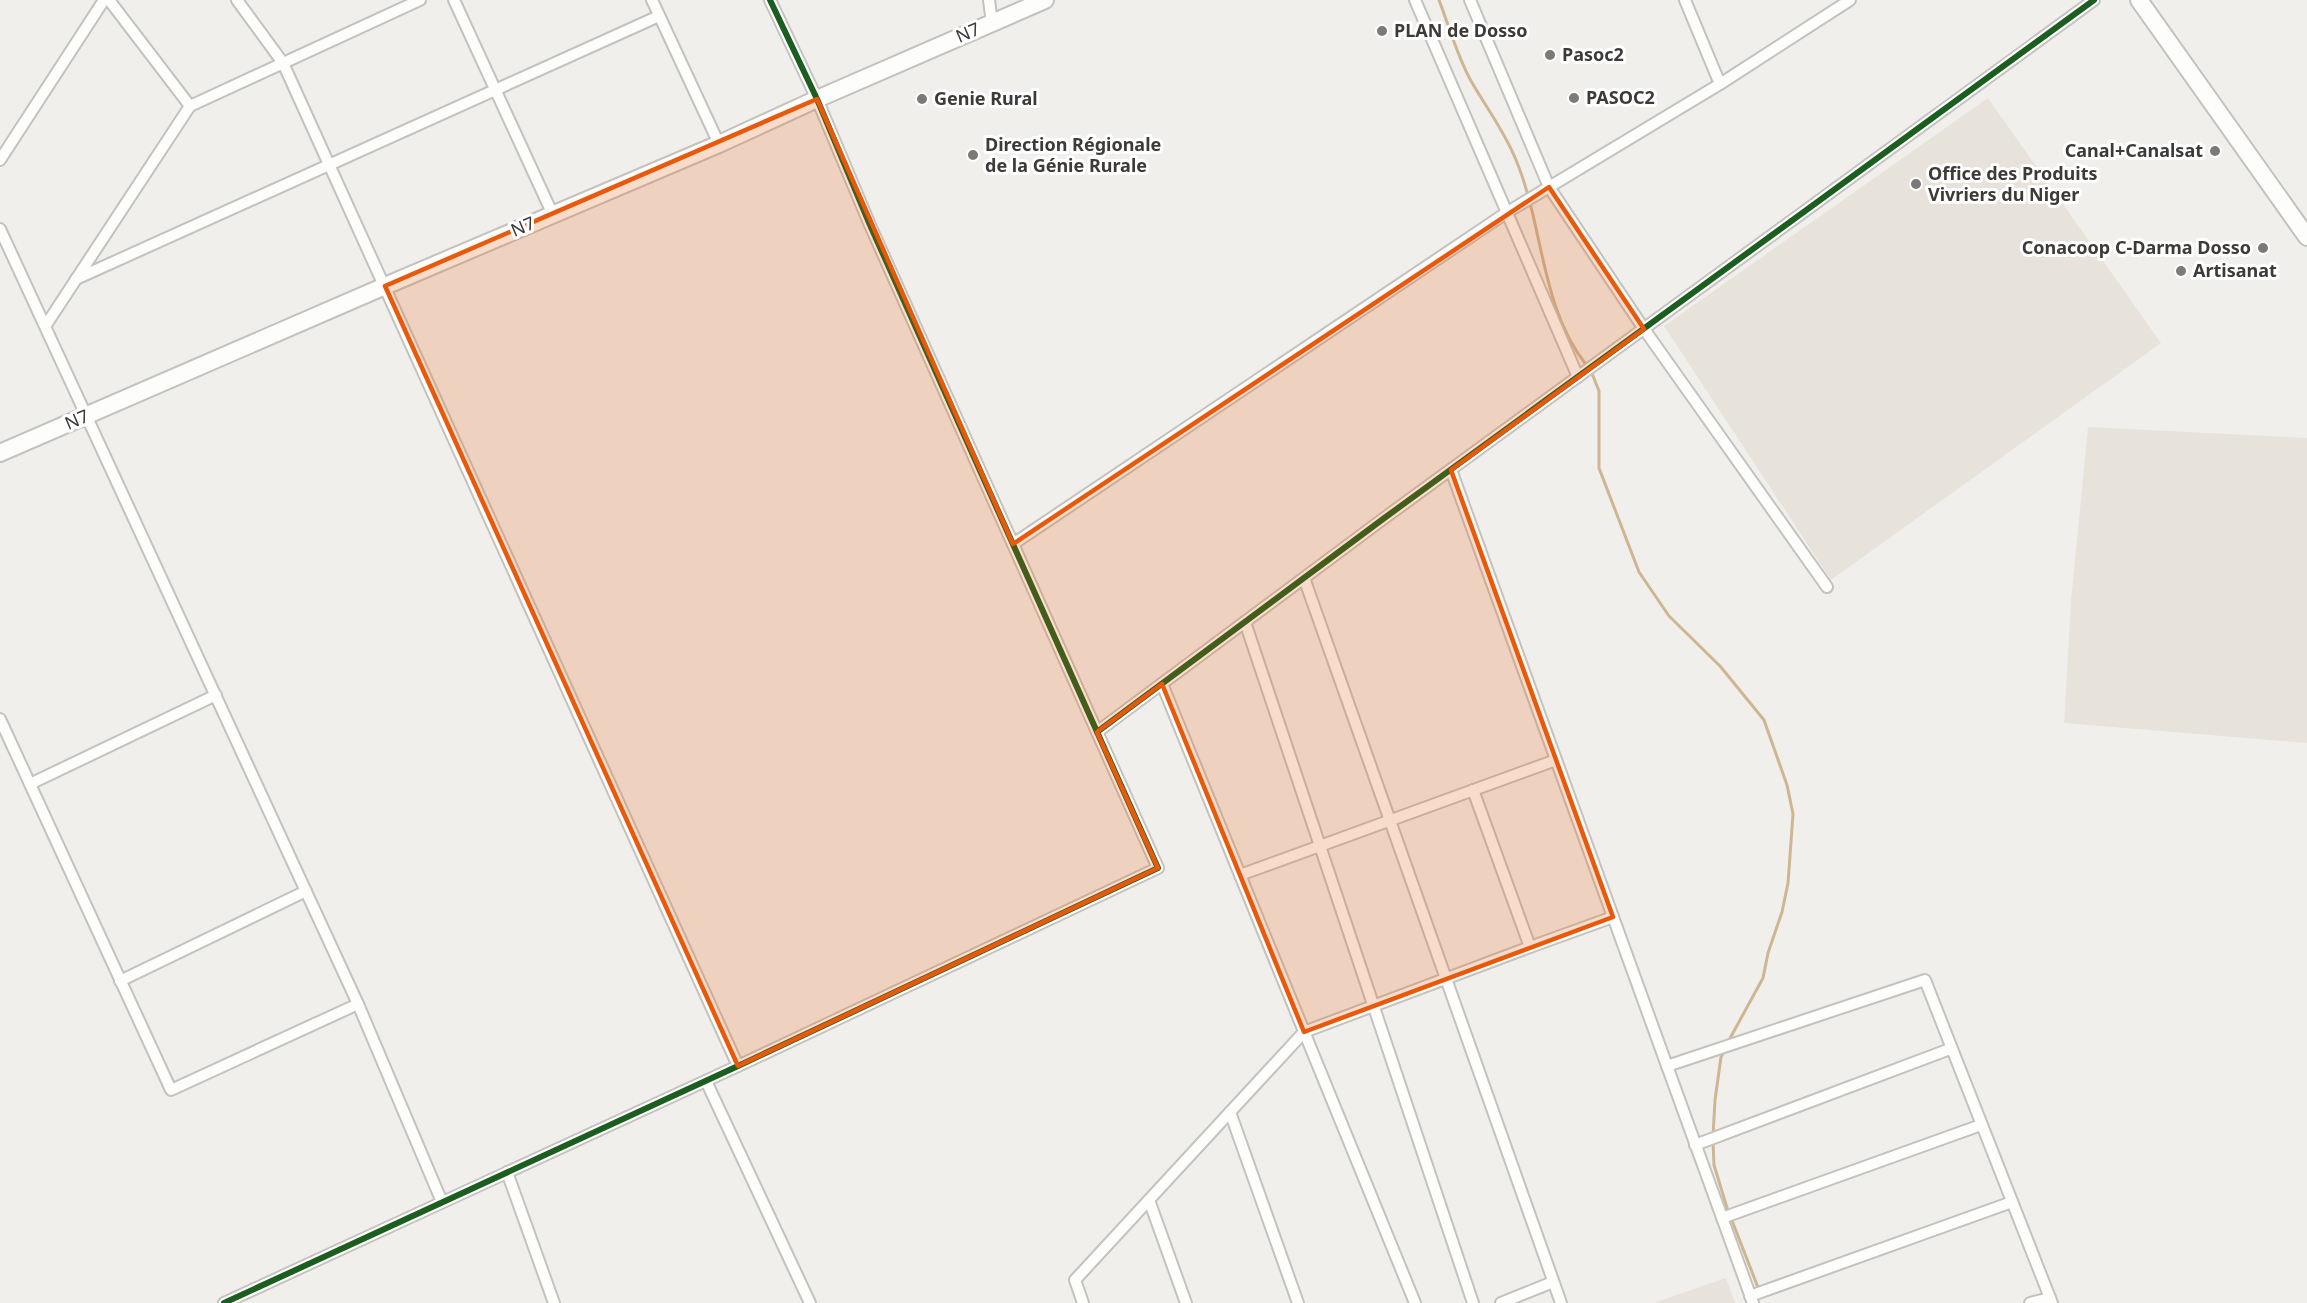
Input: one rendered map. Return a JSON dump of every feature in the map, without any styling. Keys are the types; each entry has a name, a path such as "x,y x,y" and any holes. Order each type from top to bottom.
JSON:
{"main road":[{"name":"N7","path":"0,453 719,144 1045,0"},
{"path":"2139,0 2307,237"}],"street":[{"path":"0,160 104,0"},
{"path":"109,0 190,106"},
{"path":"237,0 283,63 738,1066"},
{"path":"46,325 190,106 420,0"},
{"path":"454,0 553,215"},
{"path":"652,0 719,144"},
{"path":"224,1303 706,1081 1158,868 870,225 817,99 770,0"},
{"path":"989,0 992,23"},
{"path":"1415,0 1578,377"},
{"path":"1470,0 1549,187 1644,329 1827,587"},
{"path":"1685,0 1720,84"},
{"path":"1013,544 1506,213 1720,84 1838,3 1850,0"},
{"path":"1097,732 2094,0"},
{"path":"76,279 659,16"},
{"path":"0,229 358,1004 442,1202"},
{"path":"1451,470 1752,1299 2012,1202"},
{"path":"1304,578 1561,1303"},
{"path":"1245,622 1473,1303"},
{"path":"1162,684 1415,1303"},
{"path":"30,784 216,695"},
{"path":"0,719 171,1090 358,1004"},
{"path":"1239,875 1556,760"},
{"path":"1473,790 1530,946"},
{"path":"120,981 306,891"},
{"path":"1083,1303 1075,1280 1304,1032 1613,917"},
{"path":"1667,1066 1924,980 2051,1300 2030,1303"},
{"path":"1695,1145 1950,1049"},
{"path":"706,1081 810,1303"},
{"path":"1230,1112 1298,1303"},
{"path":"1722,1218 1981,1125"},
{"path":"507,1172 554,1303"},
{"path":"1149,1200 1186,1303"},
{"path":"1501,1303 1553,1282"}],"highlighted area":[{"path":"817,99 1013,544 1549,187 1644,329 1451,470 1613,917 1304,1032 1162,684 1097,732 1158,868 738,1066 385,286"}],"shaded area":[{"path":"1988,98 2161,343 1831,580 1664,326"},
{"path":"2088,427 2307,438 2307,743 2064,723 2071,601"},
{"path":"1726,1278 1735,1303 1656,1303 1656,1302"}],"waterway":[{"path":"1439,0 1466,71 1512,150 1525,186 1551,293 1572,343 1587,366"},
{"path":"1591,371 1599,391 1599,468 1639,572 1669,616 1720,666 1764,720 1787,785 1793,814 1788,883 1782,912 1768,953 1763,978 1728,1042"},
{"path":"1713,1136 1715,1100 1721,1057 1724,1051"},
{"path":"1713,1142 1714,1165 1728,1211"},
{"path":"1731,1218 1759,1290"}],"cycle path":[{"path":"224,1303 738,1066 1158,868 870,225 817,99 770,0"},
{"path":"1097,732 1383,519 2094,0"}],"place":[{"name":"PLAN de Dosso","path":"1382,31"},
{"name":"Pasoc2","path":"1550,55"},
{"name":"PASOC2","path":"1574,98"},
{"name":"Genie Rural","path":"922,99"},
{"name":"Canal+Canalsat","path":"2215,151"},
{"name":"Direction Régionale de la Génie Rurale","path":"973,155"},
{"name":"Office des Produits Vivriers du Niger","path":"1916,184"},
{"name":"Conacoop C-Darma Dosso","path":"2263,248"},
{"name":"Artisanat","path":"2181,271"}]}
